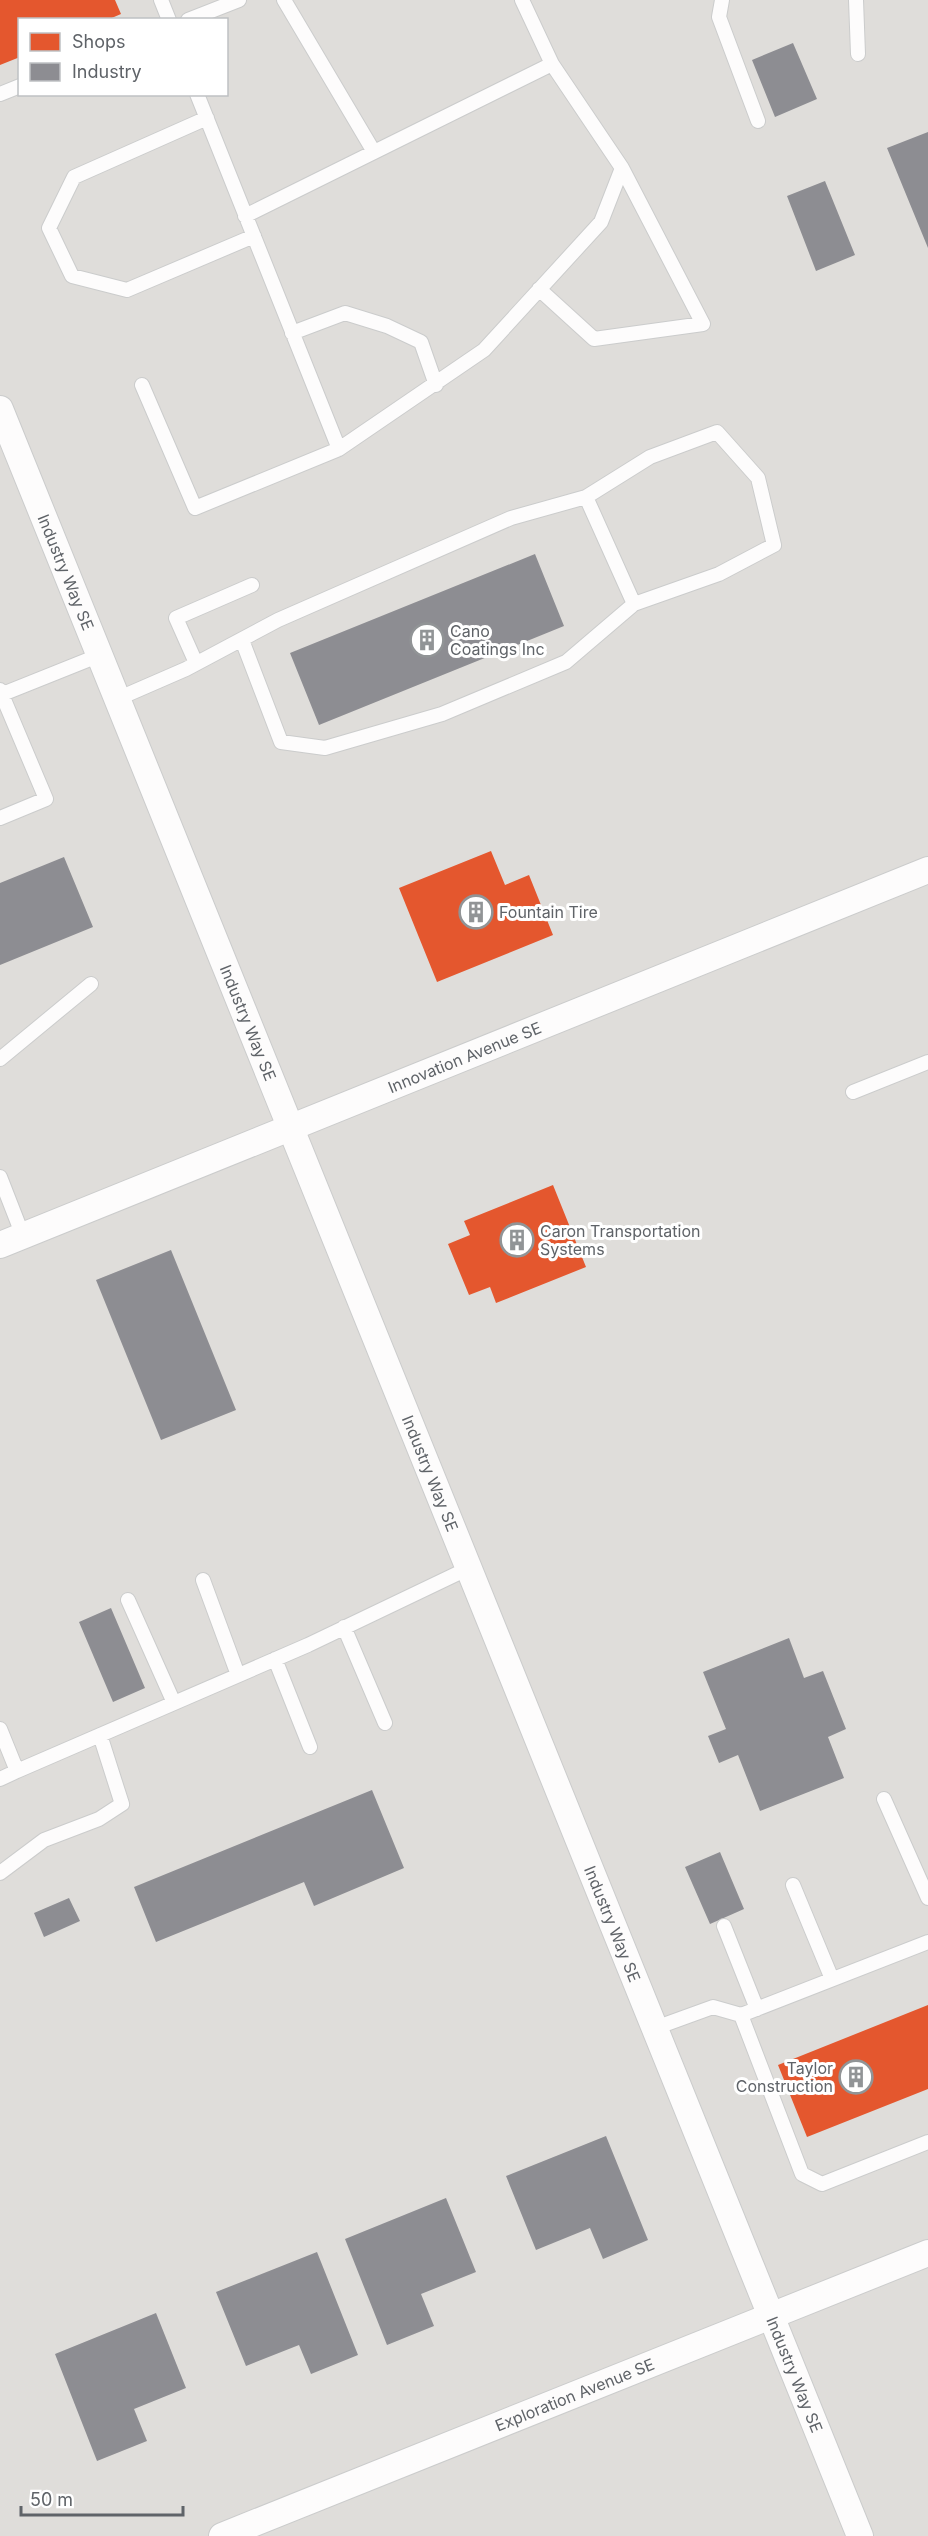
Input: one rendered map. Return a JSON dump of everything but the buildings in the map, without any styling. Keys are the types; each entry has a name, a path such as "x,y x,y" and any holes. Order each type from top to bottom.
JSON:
{"street":[{"name":"Industry Way SE","path":"0,409 860,2536"},
{"name":"Innovation Avenue SE","path":"12,1240 928,870"},
{"name":"Exploration Avenue SE","path":"222,2536 928,2253"}],"lane":[{"path":"161,0 168,18"},
{"path":"193,18 239,0"},
{"path":"285,0 374,152"},
{"path":"522,0 552,64 622,168 703,324 594,339 539,289"},
{"path":"722,0 720,17 758,121"},
{"path":"856,0 858,54"},
{"path":"245,216 552,64"},
{"path":"0,94 18,87"},
{"path":"198,96 339,449"},
{"path":"207,118 74,177 49,228 72,276 127,290 254,236"},
{"path":"142,386 195,508 339,449 436,385 484,350 601,222 622,168"},
{"path":"292,333 345,313 387,326 421,342 436,385"},
{"path":"117,699 196,663 278,620 511,518 586,497 650,457 717,432 758,478 774,545 719,574 634,603 566,662 442,714 325,748 281,742 242,640"},
{"path":"586,497 634,603"},
{"path":"196,663 176,618 252,585"},
{"path":"0,818 46,800 1,693 100,655"},
{"path":"0,1059 91,984"},
{"path":"853,1092 928,1062"},
{"path":"0,1177 12,1240"},
{"path":"0,1779 276,1659 469,1568"},
{"path":"203,1580 238,1675"},
{"path":"128,1600 174,1703"},
{"path":"344,1628 386,1723"},
{"path":"276,1659 310,1747"},
{"path":"0,1729 17,1771"},
{"path":"0,1874 44,1840 99,1819 122,1804 100,1735"},
{"path":"884,1799 928,1898"},
{"path":"793,1885 832,1979"},
{"path":"724,1926 757,2008"},
{"path":"655,2028 713,2007 741,2015 928,1942"},
{"path":"741,2015 802,2174 822,2184 928,2142"}],"shaded area":[{"path":"0,0 928,0 928,2536 0,2536"}],"place":[{"name":"Cano Coatings Inc","path":"427,640"},
{"name":"Fountain Tire","path":"476,912"},
{"name":"Caron Transportation Systems","path":"517,1240"},
{"name":"Taylor Construction","path":"856,2077"}]}
